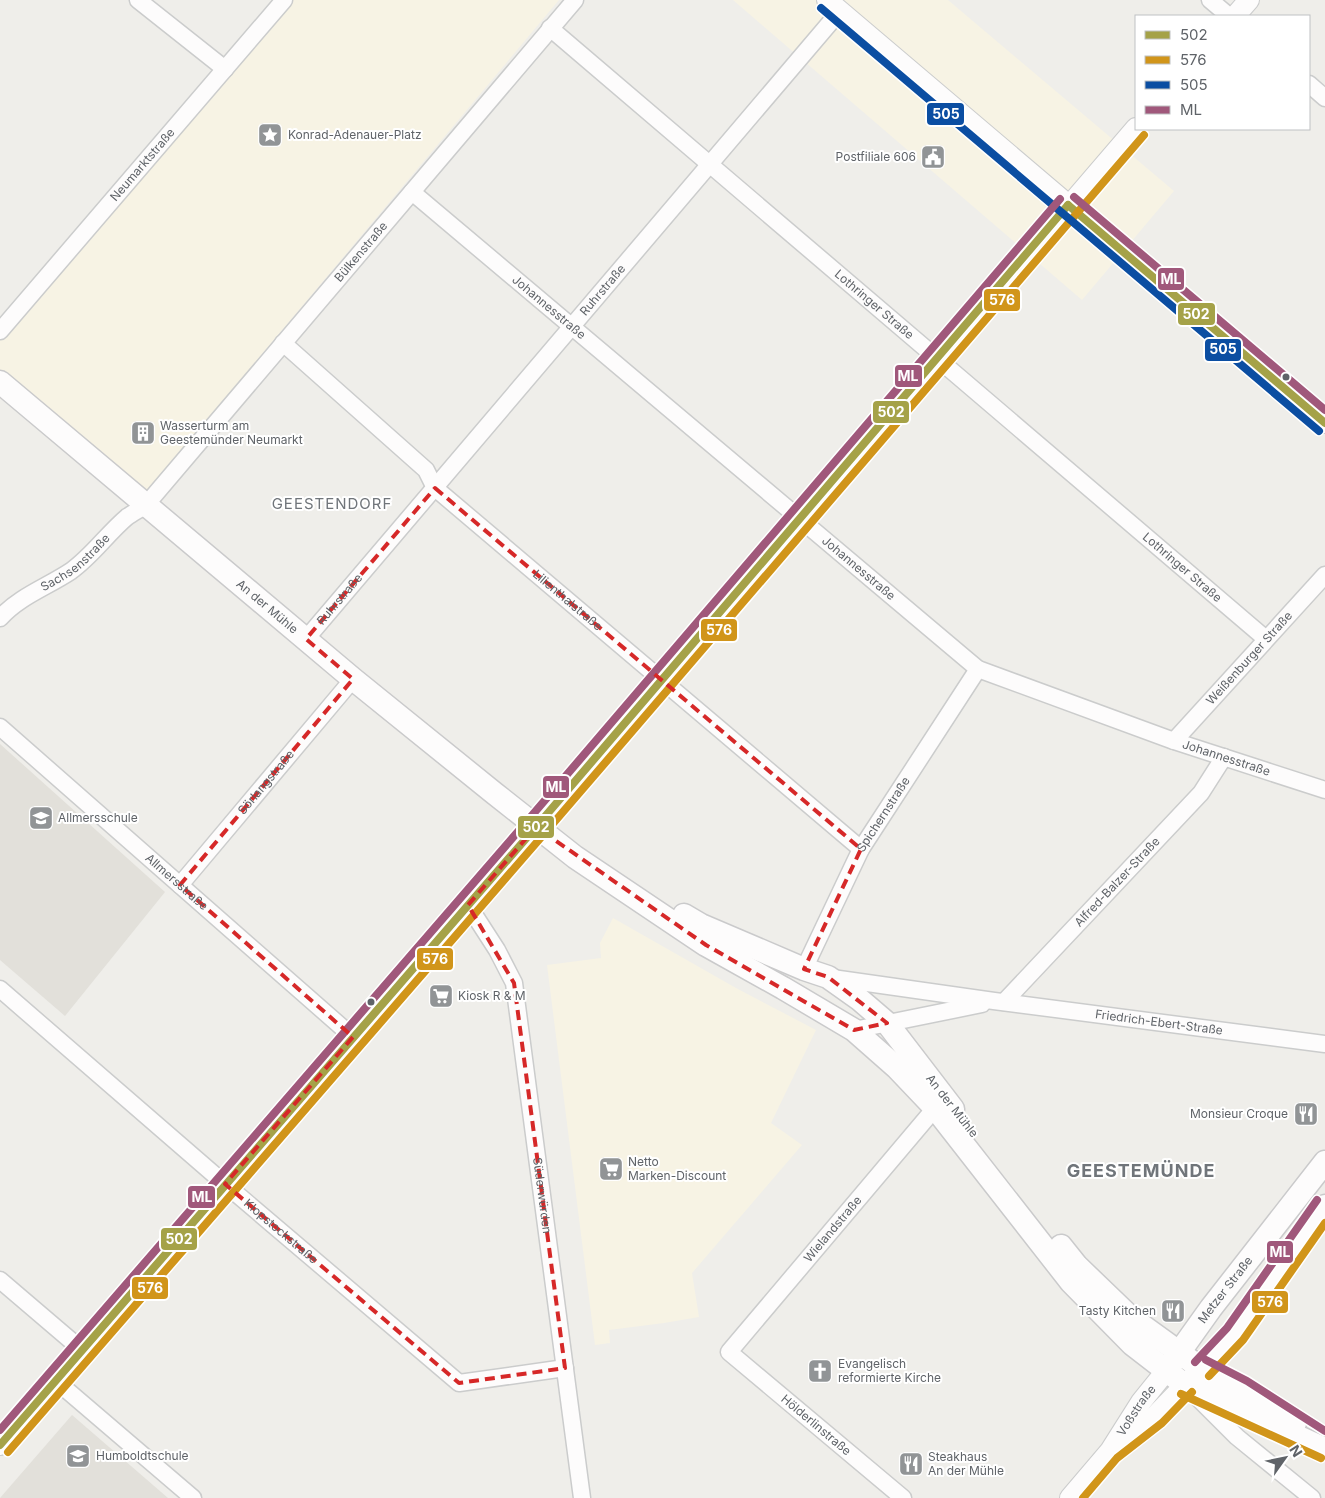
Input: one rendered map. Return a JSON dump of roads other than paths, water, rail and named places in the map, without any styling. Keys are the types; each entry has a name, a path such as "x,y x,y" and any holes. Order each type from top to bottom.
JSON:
{"main road":[{"name":"An der Mühle","path":"0,382 353,679 575,857 706,945 854,1030 939,1102 1077,1266 1130,1317 1202,1368 1242,1389 1325,1443"},
{"name":"An der Mühle","path":"536,826 701,925 828,978 859,999 887,1023 939,1102 1071,1282 1123,1336 1185,1385 1325,1449"},
{"name":"Metzer Straße","path":"1166,1371 1211,1308 1325,1162"},
{"path":"1185,1385 1235,1334 1325,1206"}],"street":[{"path":"138,0 225,69"},
{"name":"Neumarktstraße","path":"0,331 284,0"},
{"name":"Bülkenstraße","path":"146,505 575,0"},
{"path":"1210,0 1228,15"},
{"path":"1235,15 1249,0"},
{"path":"834,6 1325,423"},
{"name":"Ruhrstraße","path":"306,639 710,164 834,6"},
{"name":"Lothringer Straße","path":"550,28 1266,639"},
{"path":"1310,85 1325,98"},
{"path":"0,1445 468,905 1135,129"},
{"name":"Johannesstraße","path":"412,192 978,669 1174,741 1325,790"},
{"name":"Lilienthalstraße","path":"283,343 426,470 435,488 861,849"},
{"name":"Sachsenstraße","path":"0,618 10,606 70,571 90,555 126,517 146,505"},
{"name":"Weißenburger Straße","path":"1174,741 1325,575"},
{"name":"Spichernstraße","path":"804,969 861,849 978,669"},
{"name":"Sörlangstraße","path":"180,885 353,679"},
{"name":"Allmersstraße","path":"0,727 353,1038"},
{"name":"Alfred-Balzer-Straße","path":"999,1001 1201,793 1224,757"},
{"name":"Süderwürden","path":"468,905 497,950 514,983 582,1498"},
{"name":"Friedrich-Ebert-Straße","path":"828,978 1325,1044"},
{"name":"Klopstockstraße","path":"0,989 459,1384 565,1368"},
{"name":"Friedrich-Ebert-Straße","path":"854,1030 999,1001"},
{"name":"Wielandstraße","path":"729,1352 939,1102"},
{"path":"0,1280 82,1350"},
{"name":"Hölderlinstraße","path":"729,1352 903,1498"},
{"name":"Voßstraße","path":"1070,1498 1110,1451 1141,1402 1166,1371"},
{"path":"56,1380 193,1498"},
{"name":"Voßstraße","path":"1110,1451 1156,1415 1185,1385"},
{"name":"An der Mühle","path":"1185,1385 1237,1436 1312,1498"}],"place":[{"name":"Konrad-Adenauer-Platz","path":"270,135"},
{"name":"Postfiliale 606","path":"933,157"},
{"name":"Wasserturm am Geestemünder Neumarkt","path":"143,433"},
{"name":"Allmersschule","path":"41,818"},
{"name":"Kiosk R & M","path":"441,996"},
{"name":"Monsieur Croque","path":"1306,1114"},
{"name":"Netto Marken-Discount","path":"611,1169"},
{"name":"Tasty Kitchen","path":"1173,1311"},
{"name":"Evangelisch reformierte Kirche","path":"820,1371"},
{"name":"Humboldtschule","path":"78,1456"},
{"name":"Steakhaus An der Mühle","path":"911,1464"}],"district":[{"name":"GEESTENDORF","path":"332,504"},
{"name":"GEESTEMÜNDE","path":"1141,1171"}]}
